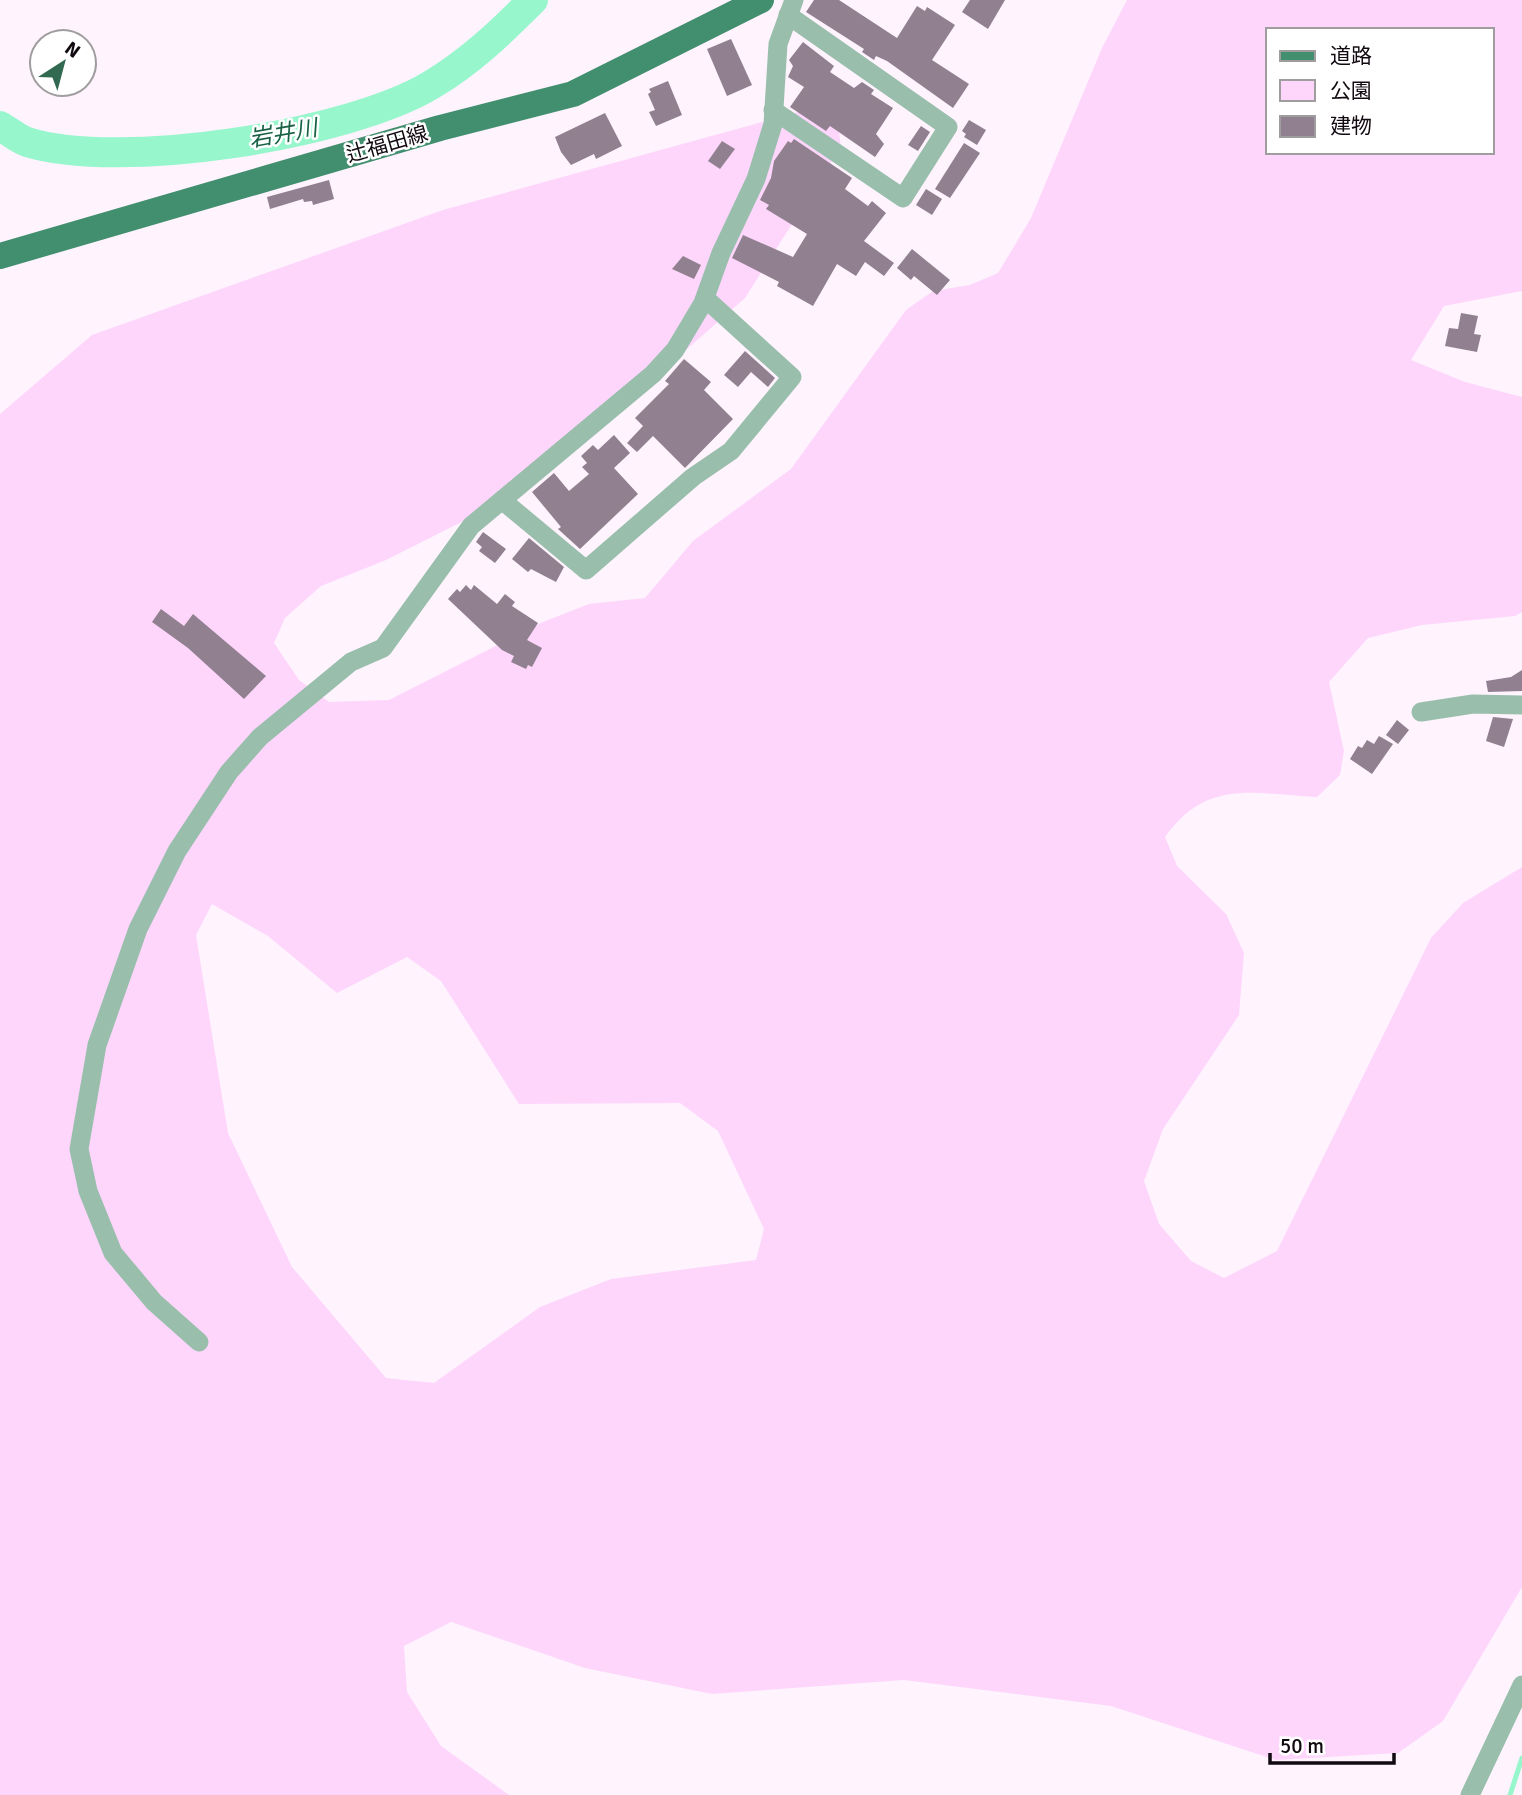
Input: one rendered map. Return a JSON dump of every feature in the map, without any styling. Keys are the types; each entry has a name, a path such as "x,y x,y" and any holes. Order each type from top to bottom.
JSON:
{"main road":[{"name":"辻福田線","path":"0,256 440,128 573,94 761,0"}],"street":[{"path":"199,1342 155,1302 113,1253 88,1191 79,1149 97,1045 138,929 177,851 229,772 260,737 351,662 383,648 471,526 653,374 675,350 705,298 721,253 756,179 773,124 773,110 778,44 791,8 948,127 903,198 773,110"},
{"path":"503,501 586,570 684,485 730,451 792,377 705,298"},
{"path":"1421,712 1473,704 1522,705"},
{"path":"1471,1795 1522,1685"}],"green space":[{"path":"1127,0 1522,0 1522,291 1444,306 1411,360 1465,382 1522,397 1522,612 1515,616 1422,625 1368,638 1329,682 1344,751 1340,775 1317,797 1252,793 1215,798 1198,805 1181,818 1165,837 1177,866 1226,914 1244,953 1239,1015 1163,1129 1144,1181 1159,1224 1191,1261 1224,1278 1277,1251 1431,938 1463,903 1522,867 1522,1587 1443,1721 1398,1753 1276,1760 1111,1706 904,1680 712,1694 585,1668 451,1622 404,1646 407,1692 441,1746 509,1795 0,1795 0,414 92,335 443,210 802,111 838,124 841,147 745,298 529,488 386,560 321,586 285,618 274,643 299,680 329,702 389,700 543,622 589,604 645,598 693,541 791,469 906,310 933,291 970,285 998,273 1031,218 1102,48","holes":["212,904 268,936 337,993 407,957 441,981 519,1104 680,1103 718,1131 764,1229 756,1260 611,1279 540,1307 434,1383 386,1378 292,1267 228,1133 196,935"]}],"building":[{"path":"814,0 839,0 897,38 917,6 925,11 927,7 955,25 932,60 969,84 953,108 887,61 876,56 874,60 862,52 864,49 806,12"},
{"path":"970,0 1005,0 988,29 962,12"},
{"path":"731,39 752,85 727,96 707,49"},
{"path":"803,42 834,66 830,72 854,88 862,82 874,90 871,94 893,108 876,134 884,144 875,157 830,126 826,131 790,107 804,87 788,77 793,66 789,60"},
{"path":"668,81 682,115 656,126 649,112 655,110 648,94 651,92 649,89"},
{"path":"605,113 622,146 596,159 594,154 571,165 561,152 555,137"},
{"path":"969,120 986,130 977,145 964,137 966,134 962,131"},
{"path":"921,126 930,132 918,151 908,145"},
{"path":"794,139 852,178 845,189 868,206 872,201 886,213 864,241 894,263 884,276 865,262 856,276 837,264 813,306 777,286 779,282 732,258 743,235 793,257 807,234 766,209 769,205 760,200 771,178 774,161 788,141 791,143"},
{"path":"722,141 735,149 720,169 708,161"},
{"path":"964,143 980,153 950,198 935,189"},
{"path":"329,180 334,199 313,205 312,201 304,202 303,199 270,209 267,197"},
{"path":"926,189 942,199 932,215 916,205"},
{"path":"912,249 950,280 937,295 914,276 911,280 897,268"},
{"path":"683,256 701,265 694,279 672,269"},
{"path":"1461,313 1478,316 1474,334 1481,335 1477,352 1445,346 1449,328 1458,329"},
{"path":"745,351 775,378 768,387 751,372 738,387 724,375"},
{"path":"684,359 711,382 704,390 733,419 685,468 653,436 637,452 627,443 643,426 635,418 669,384 665,381"},
{"path":"614,435 630,453 614,468 638,494 580,549 558,529 561,527 532,492 554,473 569,491 589,474 582,467 587,463 581,456 593,445 598,450"},
{"path":"483,532 506,549 495,563 479,551 482,547 476,542"},
{"path":"529,538 564,567 556,582 531,569 528,572 512,559"},
{"path":"466,585 471,590 474,585 497,604 505,594 515,602 512,606 538,623 527,640 542,648 532,667 528,665 526,669 511,662 514,656 502,650 448,599 457,589 460,592"},
{"path":"161,609 184,626 193,614 266,676 244,699 188,648 152,622"},
{"path":"1522,670 1522,691 1488,692 1486,681 1511,677"},
{"path":"1493,717 1513,719 1504,747 1486,741"},
{"path":"1397,720 1409,730 1398,744 1386,735"},
{"path":"1379,736 1393,744 1372,774 1350,759 1358,746 1362,748 1367,740 1374,744"}],"waterway":[{"name":"岩井川","path":"0,126 27,142 68,150 118,152 174,150 291,133 394,103 431,85 472,56 533,0"},
{"path":"1510,1795 1522,1758"}]}
